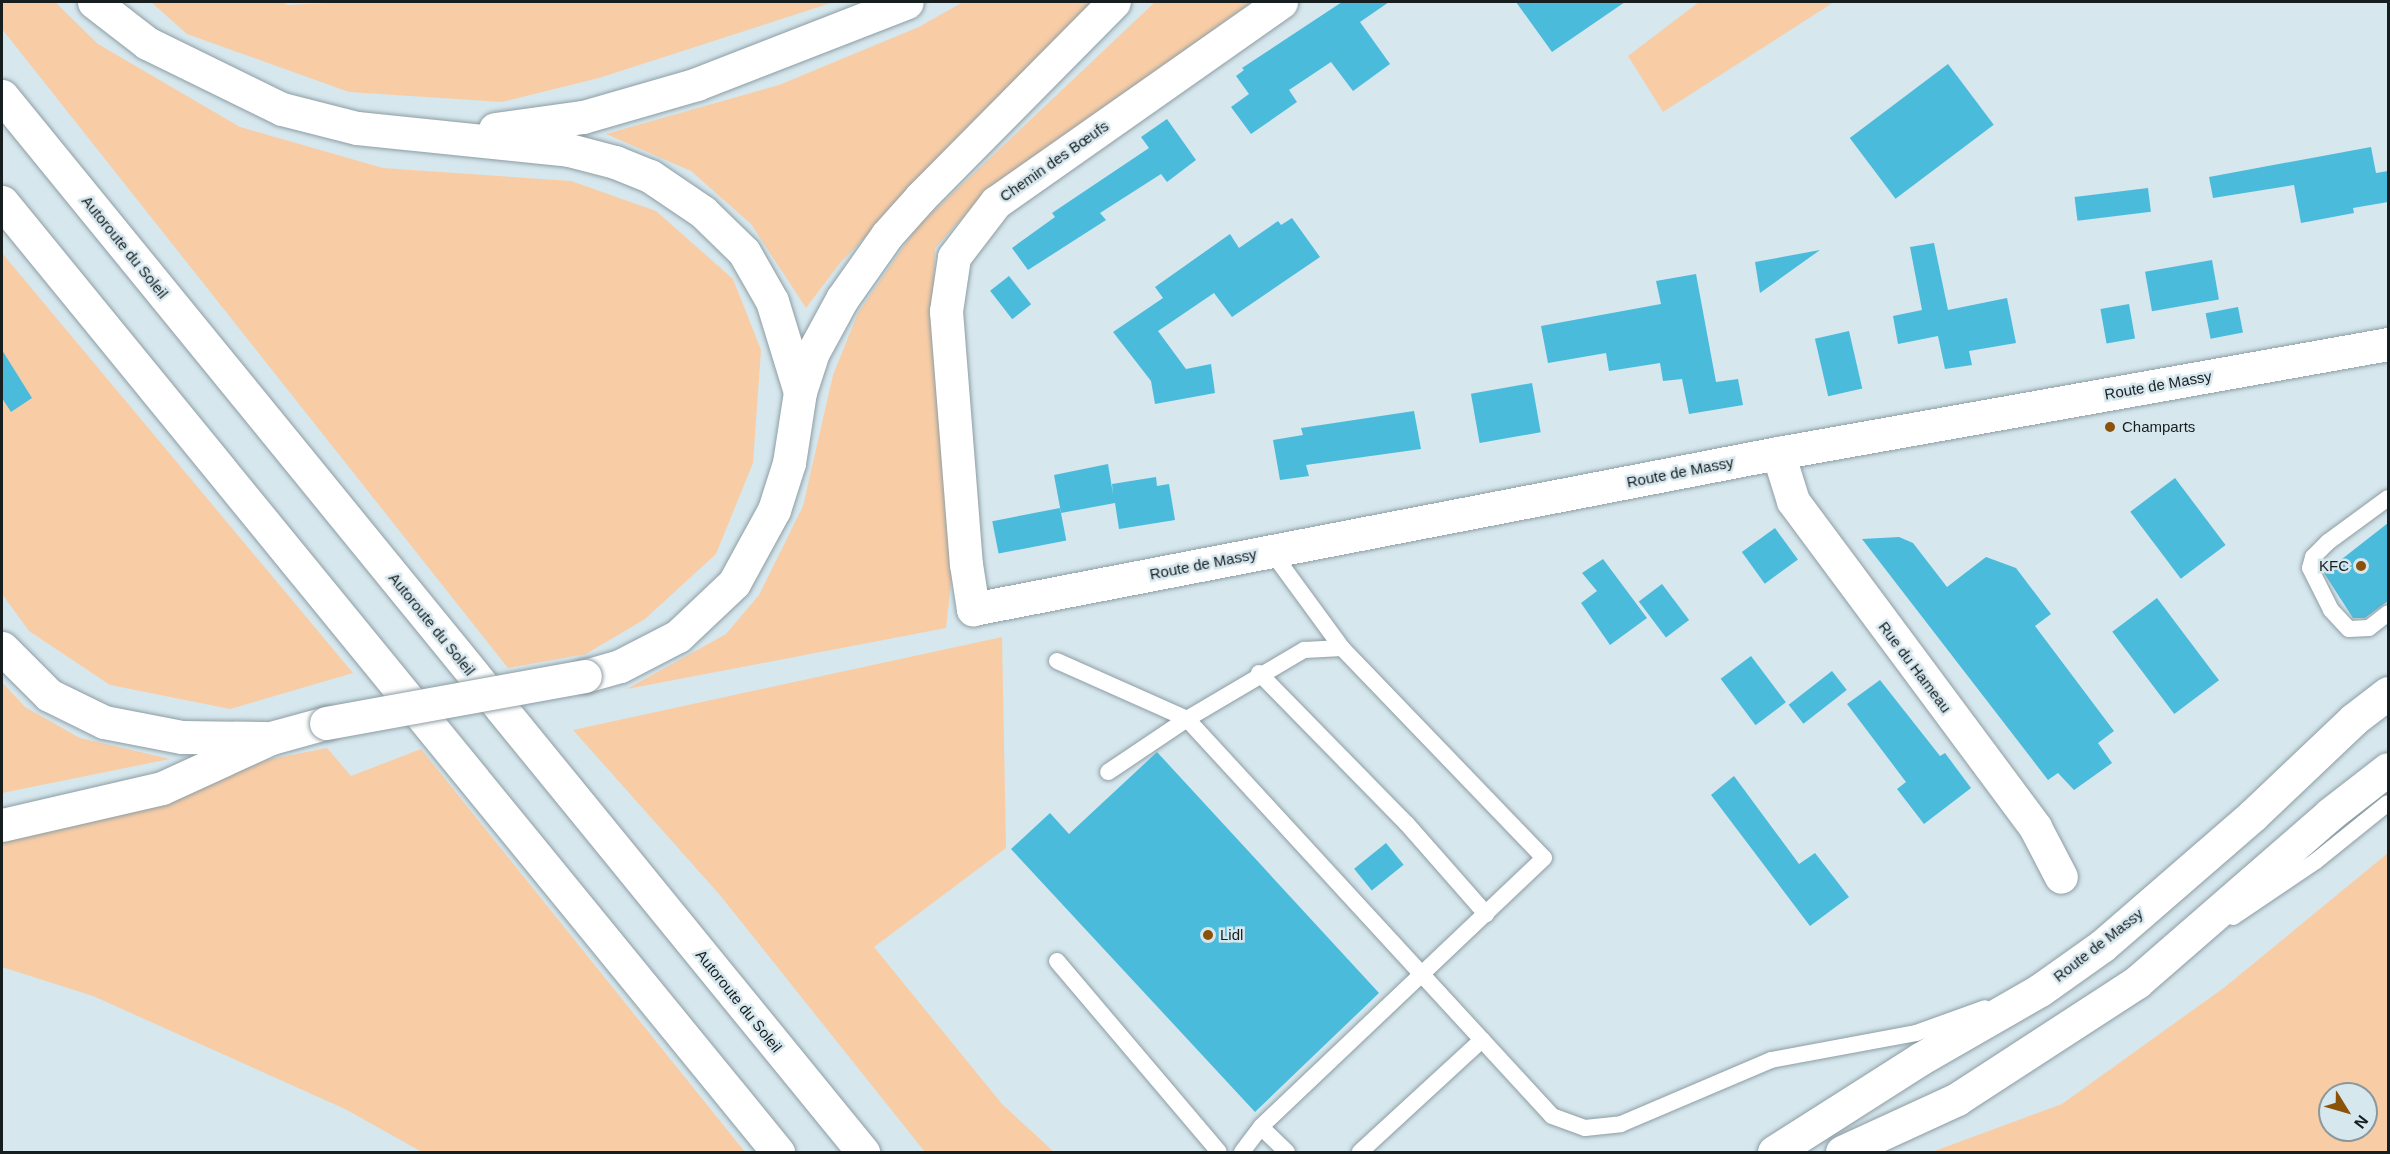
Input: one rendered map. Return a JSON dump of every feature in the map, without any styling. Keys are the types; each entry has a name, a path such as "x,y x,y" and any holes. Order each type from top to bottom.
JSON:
{"main road":[{"path":"94,2 147,43 282,109 357,128 594,155 650,176 726,232 759,274 783,330 800,392"},
{"path":"427,136 551,124 615,109 777,55 907,2"},
{"path":"2,825 162,788 271,738 326,723 585,676 620,666 678,636 734,583 774,510 789,463 800,392 812,354 842,299 887,235 958,157 1114,2"},
{"name":"Chemin des Bœufs","path":"973,609 966,564 946,311 954,257 996,202 1281,2"},
{"name":"Autoroute du Soleil","path":"2,96 862,1152"},
{"path":"2,202 778,1152"},
{"name":"Route de Massy","path":"973,609 1778,453 2388,344"},
{"name":"Rue du Hameau","path":"1778,453 1793,501 2035,827 2061,877"},
{"path":"2,648 49,695 104,722 182,737 271,738"},
{"name":"Route de Massy","path":"1774,1152 1920,1059 2040,990 2102,946 2253,815 2354,718 2388,693"},
{"path":"1842,1152 1957,1099 2137,982 2330,814 2388,769"}],"lane":[{"path":"2388,498 2328,542 2313,557 2310,568 2331,609 2349,629 2369,628 2388,614"},
{"path":"1242,1152 1261,1127 1544,858 1342,648 1271,551"},
{"path":"1108,772 1259,673 1304,650 1342,648"},
{"path":"1057,661 1187,719 1552,1116 1585,1128 1621,1124 1771,1060 1916,1034 2040,990"},
{"path":"1259,673 1407,824 1486,914"},
{"path":"2137,982 2316,861 2388,803"},
{"path":"1057,961 1219,1152"},
{"path":"1360,1152 1482,1040"},
{"path":"1261,1127 1287,1152"}],"shaded area":[{"path":"2,2 55,2 98,44 240,127 383,168 571,181 656,211 733,279 761,350 753,463 716,554 645,619 586,654 508,668 2,29"},
{"path":"151,2 281,2 288,5 348,2 834,2 599,78 502,102 349,92 187,34"},
{"path":"963,2 1096,2 840,263 806,308 751,224 691,171 606,134 779,85 919,27"},
{"path":"1155,2 1251,2 971,208 935,248 932,342 952,574 946,628 627,689 726,634 759,595 803,506 833,375 858,313 917,227"},
{"path":"1699,2 1834,2 1663,112 1628,56"},
{"path":"2,253 353,673 230,709 110,685 29,631 2,594"},
{"path":"1002,637 1006,848 874,947 1002,1104 1054,1152 925,1152 719,894 573,730"},
{"path":"2,682 25,707 80,738 170,759 2,793"},
{"path":"327,748 351,776 421,749 745,1152 422,1152 345,1109 93,996 2,967 2,837 152,803 271,759"},
{"path":"2388,853 2388,1152 1932,1152 2062,1104 2225,987"}],"building":[{"path":"1342,2 1389,2 1360,22 1390,64 1353,91 1331,62 1289,90 1297,102 1251,134 1231,107 1249,94 1236,76 1244,70 1242,68"},
{"path":"1516,2 1625,2 1552,52"},
{"path":"1948,64 1994,125 1896,199 1850,138"},
{"path":"1167,119 1196,160 1167,182 1161,174 1100,213 1106,220 1028,270 1012,248 1055,217 1052,213 1149,148 1141,137"},
{"path":"2371,147 2376,173 2388,171 2388,202 2353,208 2354,213 2301,223 2294,185 2213,198 2209,177"},
{"path":"2148,188 2151,212 2077,221 2075,197"},
{"path":"1292,218 1320,257 1232,317 1214,293 1158,331 1186,369 1211,364 1215,393 1155,404 1151,381 1113,332 1163,298 1155,287 1230,234 1239,248 1278,221 1281,225"},
{"path":"1934,243 1948,310 2007,298 2016,343 1969,351 1972,365 1945,369 1938,336 1898,344 1893,316 1922,310 1910,247"},
{"path":"1820,250 1760,293 1755,262"},
{"path":"2212,260 2219,299 2152,311 2145,272"},
{"path":"1696,274 1716,382 1738,379 1743,405 1689,414 1682,379 1663,381 1660,363 1609,371 1606,353 1548,363 1541,326 1661,304 1656,281"},
{"path":"1009,276 1031,304 1012,319 990,291"},
{"path":"2129,304 2135,338 2107,344 2100,309"},
{"path":"2238,307 2243,333 2211,339 2206,313"},
{"path":"1849,331 1862,388 1828,396 1815,339"},
{"path":"2,350 32,398 11,412 2,398"},
{"path":"1532,383 1541,432 1480,443 1471,394"},
{"path":"1414,411 1421,449 1306,465 1309,476 1280,480 1273,440 1303,435 1301,428"},
{"path":"1108,464 1113,494 1112,484 1156,477 1157,486 1169,484 1175,520 1119,529 1115,503 1061,513 1054,475"},
{"path":"2175,478 2226,545 2181,579 2130,512"},
{"path":"1060,508 1066,540 999,554 992,521"},
{"name":"KFC","path":"2388,523 2388,601 2365,618 2353,618 2324,573"},
{"path":"1775,528 1798,560 1765,584 1742,552"},
{"path":"1899,537 1913,543 1947,587 1986,557 2016,568 2051,614 2035,626 2114,731 2098,743 2112,763 2074,790 2058,773 2048,780 1862,539"},
{"path":"1603,559 1647,618 1610,645 1581,603 1597,591 1582,573"},
{"path":"1662,584 1689,620 1666,637 1639,601"},
{"path":"2157,598 2219,680 2174,714 2112,632"},
{"path":"1751,656 1786,702 1756,725 1721,679"},
{"path":"1832,671 1847,690 1803,724 1789,705"},
{"path":"1880,680 1940,756 1945,753 1971,788 1924,824 1897,789 1906,782 1847,704"},
{"name":"Lidl","path":"1157,752 1379,993 1255,1112 1011,849 1050,813 1069,834"},
{"path":"1734,776 1799,864 1815,853 1849,897 1810,926 1711,795"},
{"path":"1386,843 1404,865 1372,891 1354,869"}],"place":[{"name":"Champarts","path":"2110,427"},
{"name":"KFC","path":"2361,566"},
{"name":"Lidl","path":"1208,935"}]}
